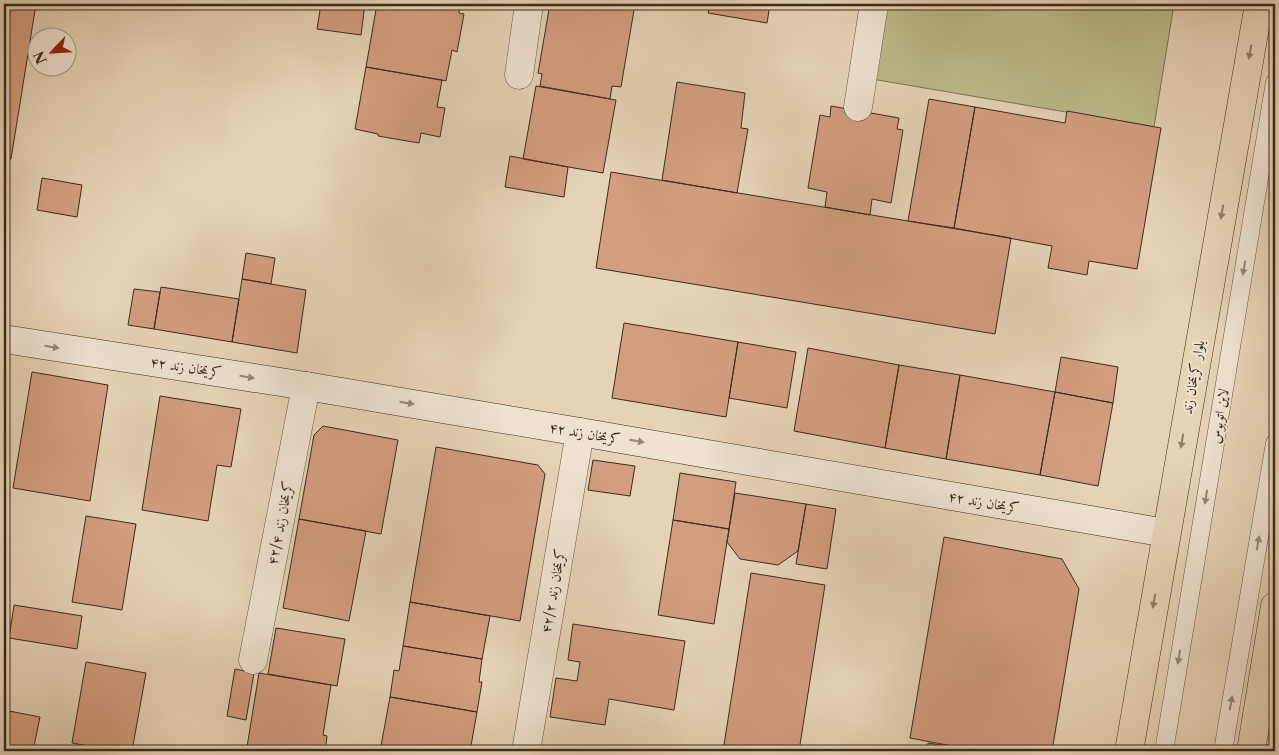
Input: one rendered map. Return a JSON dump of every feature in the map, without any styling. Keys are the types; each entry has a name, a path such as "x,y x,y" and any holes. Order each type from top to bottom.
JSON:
{"main road":[{"name":"بلوار کریمخان زند","path":"1129,751 1259,4"},
{"path":"1251,751 1275,606"}],"street":[{"path":"519,75 529,4"},
{"path":"858,107 874,4"},
{"name":"کریمخان زند ۴۲","path":"4,339 306,386 1166,533"},
{"name":"کریمخان زند ۴۲/۴","path":"253,660 306,386"},
{"name":"کریمخان زند ۴۲/۲","path":"526,751 580,432"}],"lane":[{"name":"لاین اتوبوس","path":"1164,751 1275,82"},
{"path":"1223,751 1275,443"}],"shaded area":[{"path":"885,4 1174,4 1154,127 872,79"}],"building":[{"path":"4,4 36,4 32,28 28,28 28,54 11,159 4,158"},
{"path":"321,4 365,4 361,35 317,29"},
{"path":"377,4 460,4 459,13 464,14 457,52 452,50 446,81 366,67"},
{"path":"550,4 635,4 621,87 612,86 610,99 540,86 542,74 538,73"},
{"path":"710,4 770,4 767,23 708,13"},
{"path":"366,67 442,80 437,107 445,108 440,137 421,133 419,143 378,136 378,134 355,129"},
{"path":"677,82 745,93 741,128 748,129 737,193 662,180"},
{"path":"536,86 616,100 603,173 523,159"},
{"path":"929,99 975,107 954,228 908,221"},
{"path":"831,106 899,118 897,129 903,130 891,203 872,199 870,215 825,207 827,192 808,188 820,115 830,117"},
{"path":"975,107 1065,123 1067,111 1161,128 1137,269 1089,261 1087,275 1048,268 1052,246 954,228"},
{"path":"510,156 568,167 564,197 505,187"},
{"path":"611,172 1011,238 995,334 596,268"},
{"path":"42,178 82,185 77,217 37,210"},
{"path":"246,253 275,258 271,284 242,279"},
{"path":"242,279 306,290 297,353 232,342"},
{"path":"161,287 239,299 232,342 154,329"},
{"path":"134,289 160,292 154,329 128,325"},
{"path":"624,323 738,342 726,417 612,398"},
{"path":"738,342 796,352 787,408 729,398"},
{"path":"808,348 899,365 885,448 794,431"},
{"path":"1061,357 1118,367 1113,403 1055,392"},
{"path":"899,365 960,375 946,459 885,448"},
{"path":"32,372 108,385 90,501 13,488"},
{"path":"960,375 1055,392 1040,475 946,459"},
{"path":"1055,392 1113,403 1098,486 1040,475"},
{"path":"160,396 241,409 231,467 217,465 208,521 142,510"},
{"path":"323,426 398,440 381,534 299,519 314,435"},
{"path":"436,447 538,465 545,474 520,621 410,602"},
{"path":"593,460 635,466 630,496 588,490"},
{"path":"680,473 736,482 729,529 673,520"},
{"path":"735,493 806,504 798,551 778,565 740,559 727,542"},
{"path":"806,504 836,509 827,569 796,564"},
{"path":"86,516 136,524 122,610 72,602"},
{"path":"299,519 366,531 349,621 283,608"},
{"path":"673,520 729,529 714,624 658,615"},
{"path":"944,537 1062,559 1079,589 1052,751 979,751 910,738"},
{"path":"751,573 825,585 799,751 761,751 724,745"},
{"path":"410,602 490,616 482,659 403,646"},
{"path":"14,605 82,616 77,649 9,638"},
{"path":"573,624 685,641 674,710 609,699 605,725 550,717 556,678 577,681 580,662 568,660"},
{"path":"276,628 345,639 337,686 268,674"},
{"path":"403,646 482,659 479,682 482,682 477,712 390,697 394,670 399,671"},
{"path":"86,662 146,673 132,751 117,751 72,743"},
{"path":"235,669 254,673 246,720 227,716"},
{"path":"259,673 331,685 323,735 327,736 325,751 274,751 247,747"},
{"path":"390,697 477,712 470,751 380,751"},
{"path":"4,710 40,717 33,751 4,751"},
{"path":"928,743 979,751 927,751"},
{"path":"241,746 247,747 274,751 240,751"}]}
